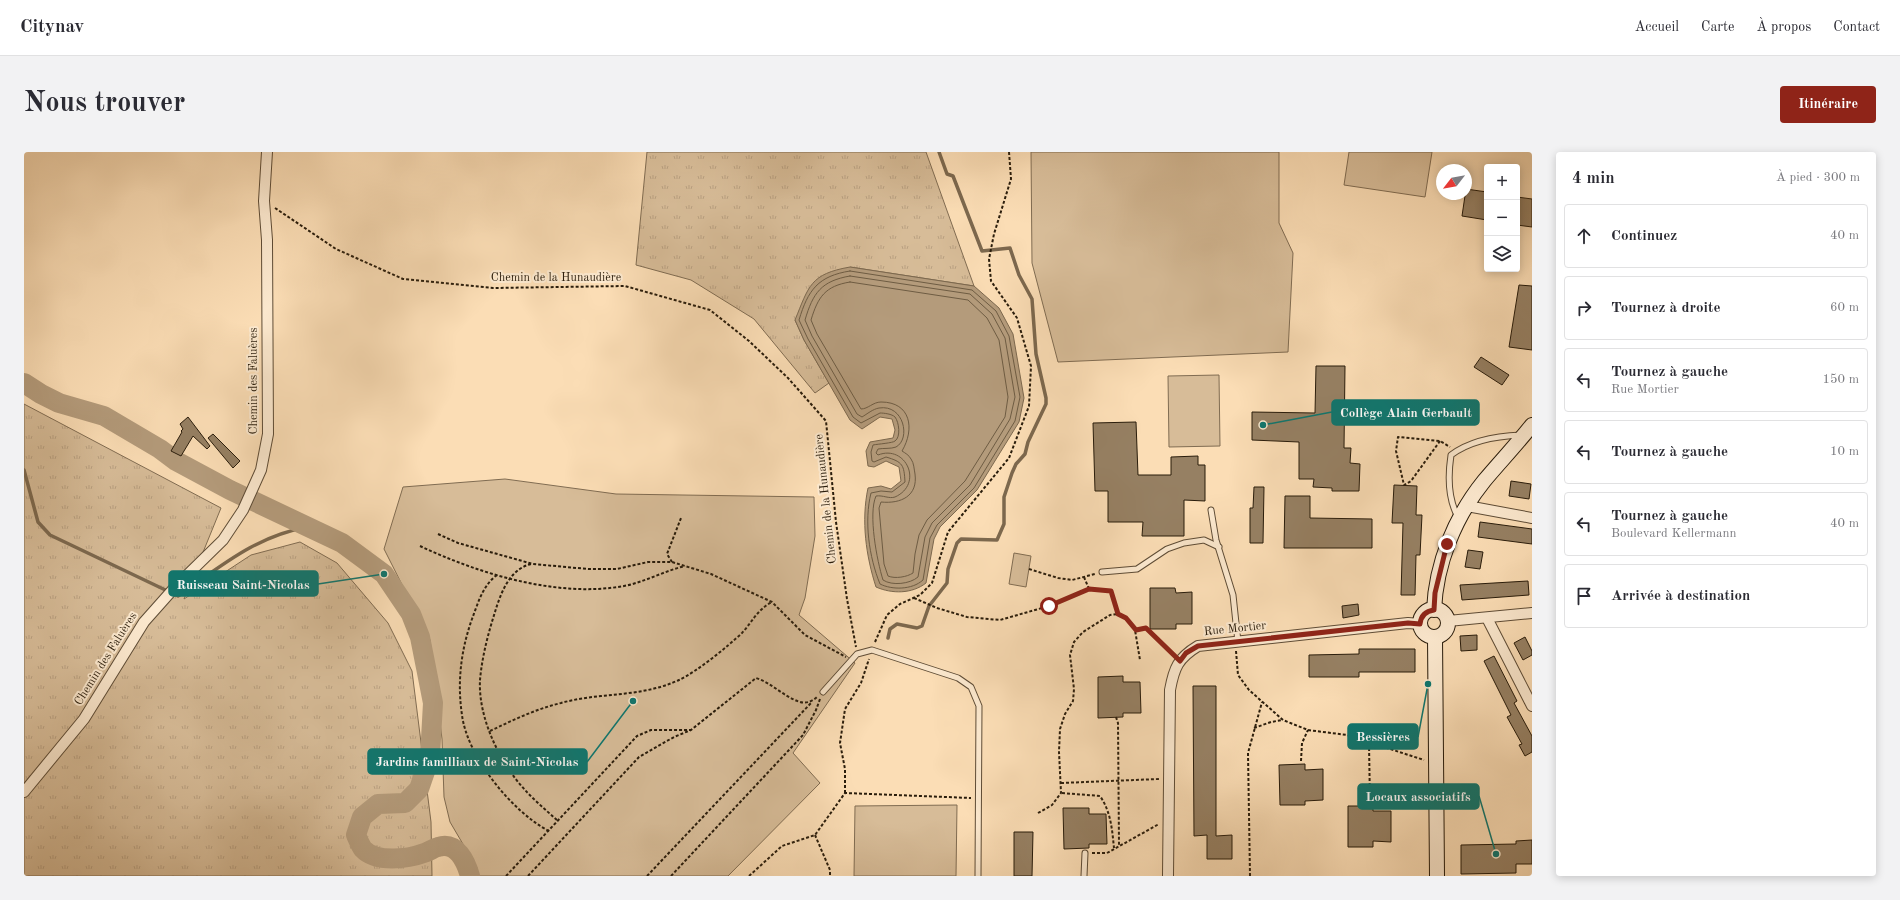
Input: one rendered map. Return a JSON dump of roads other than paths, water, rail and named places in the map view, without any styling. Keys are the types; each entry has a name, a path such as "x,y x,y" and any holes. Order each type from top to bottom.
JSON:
{"street":[{"name":"Chemin des Faluères","path":"24,792 84,718 144,622 176,586 223,540 243,510 261,470 268,434 267,240 264,201 267,152"},
{"path":"1434,610 1435,593 1447,544 1459,520 1484,482 1528,430"},
{"path":"1467,506 1532,518"},
{"path":"1430,610 1443,612 1448,621 1447,630 1444,634 1435,638 1426,635 1420,624 1423,615 1430,610"},
{"path":"1448,621 1532,613"},
{"path":"1487,618 1532,706"},
{"name":"Rue Mortier","path":"1168,876 1170,690 1174,669 1186,653 1198,646 1408,623 1420,624"},
{"path":"1435,638 1437,876"}],"lane":[{"path":"1459,520 1453,506 1449,470 1451,455 1456,451 1479,441 1528,430"},
{"path":"1210,510 1233,595 1237,642"},
{"path":"1102,572 1137,569 1166,550 1184,542 1204,540 1219,547"},
{"path":"823,692 858,654 872,650 958,678 971,687 979,706 978,876"},
{"path":"1084,876 1085,853"}],"water":[{"path":"850,267 974,286 999,308 1013,334 1024,398 1019,422 977,490 940,527 934,539 926,583 920,587 908,591 895,592 876,587 867,551 865,513 868,488 881,486 891,489 901,481 899,467 886,461 874,467 868,466 866,451 870,442 893,438 895,430 892,419 880,417 862,429 850,420 804,340 795,320 804,298 813,283 826,273"}],"waterway":[{"path":"888,638 890,629 897,624 917,628 922,626 929,606 947,583 948,569 957,543 961,539 997,540 1004,524 1004,497 1012,473 1016,464 1025,454 1028,442 1046,404 1036,354 1032,299 1019,275 1010,248 982,251 953,176 947,174 939,152"},
{"path":"24,383 59,403 104,416 160,449 176,461 230,490 342,543 384,574 411,614 420,637 433,703 430,757 419,789 405,803 378,804 362,817 356,835 363,849 369,853 384,858 410,857 434,848 445,846 450,847 460,854 470,876"},
{"path":"24,470 38,522 50,535 178,596 224,564 256,545 272,537 309,527"}],"place":[{"name":"Collège Alain Gerbault","path":"1263,425"},
{"name":"Ruisseau Saint-Nicolas","path":"384,574"},
{"name":"Bessières","path":"1428,684"},
{"name":"Jardins familliaux de Saint-Nicolas","path":"633,701"},
{"name":"Locaux associatifs","path":"1496,854"}]}
